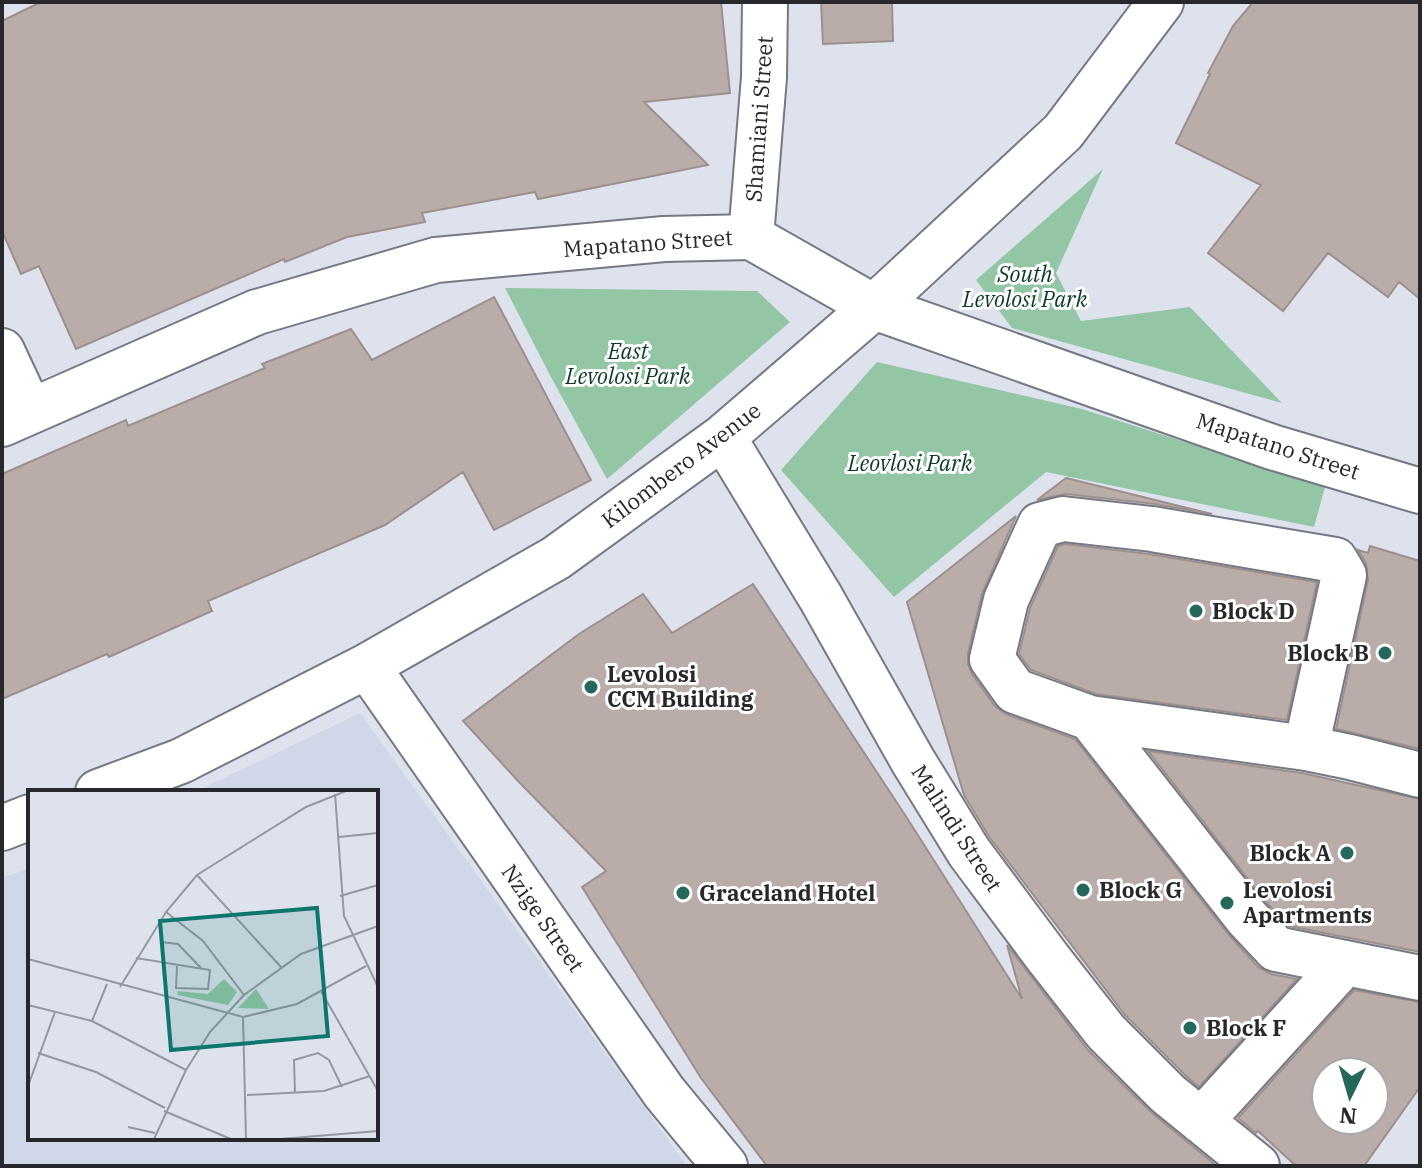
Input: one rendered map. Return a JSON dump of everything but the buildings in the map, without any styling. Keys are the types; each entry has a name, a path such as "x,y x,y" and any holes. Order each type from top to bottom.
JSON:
{"street":[{"name":"Shamiani Street","path":"751,237 764,77 765,2"},
{"name":"Kilombero Avenue","path":"103,790 181,761 367,666 556,558 723,437 874,307 1063,132 1161,2"},
{"name":"Mapatano Street","path":"16,417 257,312 436,260 664,239 751,237 874,307 1272,447 1420,491"},
{"path":"2,351 16,417"},
{"name":"Malindi Street","path":"723,437 969,852 1106,1032 1168,1094 1257,1166"},
{"path":"1306,748 1344,575 1335,560 1152,529 1063,519 1040,525 1006,600 992,659 1015,691 1090,718 1306,748 1420,775"},
{"name":"Nzige Street","path":"367,666 664,1092 725,1166"},
{"path":"1090,718 1247,918 1276,949 1420,978"},
{"path":"2,828 28,818"},
{"path":"1201,1121 1345,963"}],"shaded area":[{"path":"360,713 687,1166 2,1166 2,877 28,870 28,1140 378,1140 378,790 199,790"}],"green space":[{"name":"South Levolosi Park","path":"1103,169 1056,273 1081,321 1190,307 1282,403 1012,328 976,280"},
{"name":"East Levolosi Park","path":"505,288 757,291 790,322 607,479"},
{"name":"Leovlosi Park","path":"877,362 1082,409 1325,487 1314,527 1046,472 894,597 781,470"}],"place":[{"name":"Block D","path":"1196,611"},
{"name":"Block B","path":"1385,653"},
{"name":"Levolosi CCM Building","path":"591,687"},
{"name":"Block A","path":"1347,853"},
{"name":"Block G","path":"1083,890"},
{"name":"Graceland Hotel","path":"683,893"},
{"name":"Levolosi Apartments","path":"1227,903"},
{"name":"Block F","path":"1190,1028"}]}
